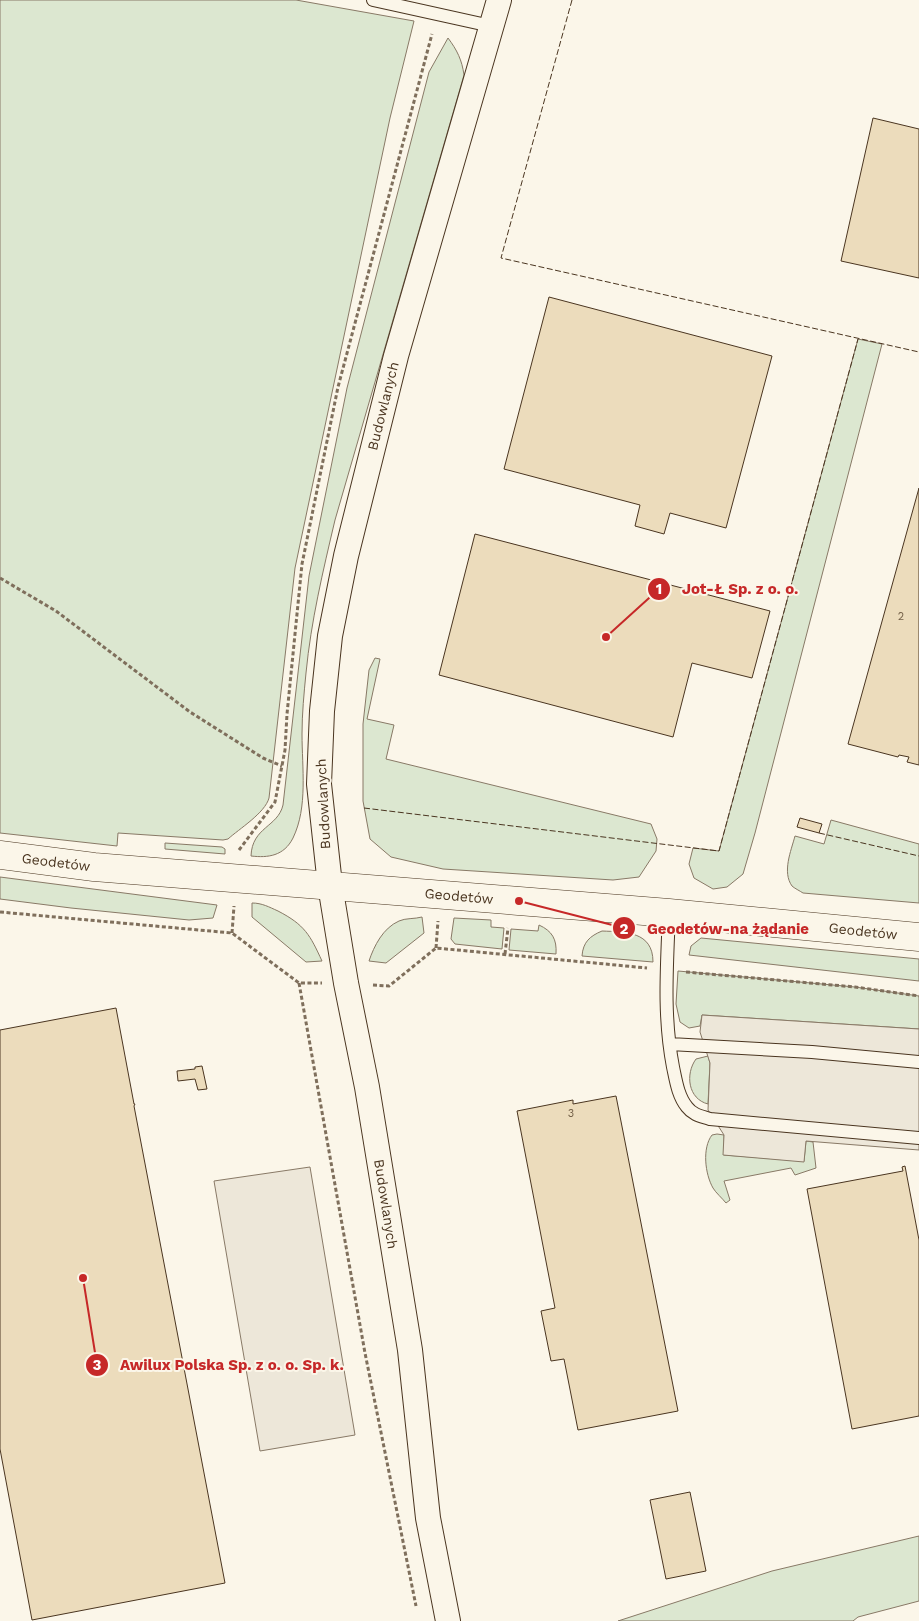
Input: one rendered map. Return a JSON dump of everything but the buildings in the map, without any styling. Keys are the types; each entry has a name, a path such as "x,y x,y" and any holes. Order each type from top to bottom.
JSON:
{"street":[{"name":"Budowlanych","path":"448,1621 428,1518 410,1350 367,1087 346,983 330,886 319,784 322,712 330,636 346,556 396,356 499,0"},
{"name":"Geodetów","path":"0,855 94,867 669,913 919,937"}],"lane":[{"path":"373,0 492,26"},
{"path":"669,913 666,1005 677,1088 687,1108 696,1115 725,1121 919,1138"},
{"path":"670,1044 812,1052 919,1062"}],"path":[{"path":"239,850 275,802 286,750 287,714 302,564 336,397 437,14"},
{"path":"0,578 56,611 190,712 262,758 282,766"},
{"path":"232,933 235,900"},
{"path":"0,912 232,933 299,983 346,983 389,986 436,948 856,987 919,996"},
{"path":"436,948 439,916"},
{"path":"504,954 508,928"},
{"path":"299,983 365,1353 418,1611"}],"green space":[{"path":"0,0 296,0 414,21 390,118 295,568 269,798 267,804 257,815 228,839 118,833 117,846 0,833"},
{"path":"448,38 459,55 464,75 335,520 314,615 303,704 303,787 298,826 293,838 285,849 269,856 251,856 252,846 256,839 276,818 283,805 309,576 347,388 429,72"},
{"path":"858,339 882,344 755,833 743,874 727,887 713,889 694,878 689,864 693,848 719,851"},
{"path":"375,658 380,659 367,719 394,725 386,759 651,824 657,839 656,851 639,877 613,880 443,869 391,857 370,839 363,801 363,724 369,670"},
{"path":"831,820 919,844 919,903 803,893 792,886 789,880 788,868 795,836 824,844"},
{"path":"165,843 222,847 225,849 225,854 165,849"},
{"path":"0,877 217,905 213,918 189,920 0,899"},
{"path":"252,903 278,911 295,921 310,937 322,961 306,962 252,917"},
{"path":"422,917 424,933 386,963 369,961 376,944 388,928 401,920"},
{"path":"454,918 491,920 491,927 504,928 502,949 455,944 451,939"},
{"path":"539,925 553,936 556,944 556,954 509,950 511,929 538,931"},
{"path":"602,931 628,933 643,939 652,952 653,962 582,956 588,940"},
{"path":"701,938 919,959 919,981 689,955 691,946"},
{"path":"678,971 855,987 919,996 919,1029 702,1015 700,1026 689,1028 680,1022 676,1004"},
{"path":"708,1056 710,1063 708,1104 696,1097 693,1092 690,1085 690,1072 696,1059"},
{"path":"712,1135 724,1135 724,1155 804,1161 806,1141 813,1142 816,1168 795,1175 791,1168 724,1181 730,1200 726,1203 713,1188 707,1169 706,1154 709,1140"},
{"path":"919,1536 919,1601 858,1617 853,1621 618,1621 772,1571"}],"shaded area":[{"path":"702,1015 919,1029 919,1150 806,1141 804,1162 723,1155 724,1135 708,1110 710,1063 700,1032"},
{"path":"310,1167 355,1435 260,1451 214,1181"}],"fence":[{"path":"572,0 501,258 919,352"},
{"path":"364,808 719,851 858,339"},
{"path":"819,833 919,856"}],"place":[{"name":"Jot-Ł Sp. z o. o.","path":"606,637"},
{"name":"Geodetów-na żądanie","path":"519,901"},
{"name":"Awilux Polska Sp. z o. o. Sp. k.","path":"83,1278"}]}
